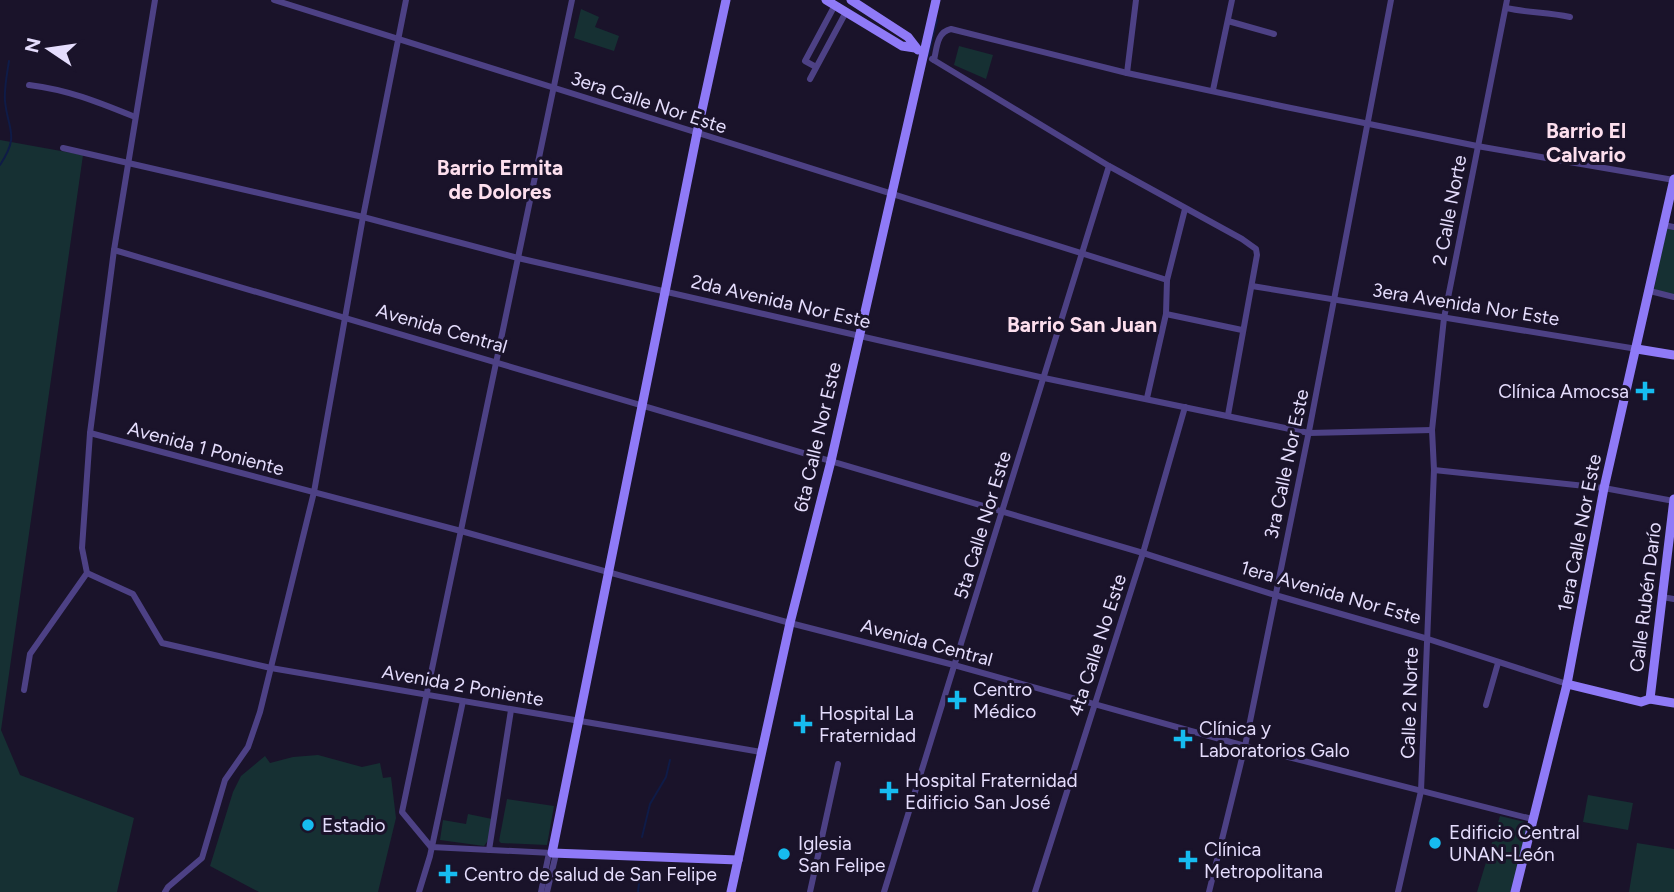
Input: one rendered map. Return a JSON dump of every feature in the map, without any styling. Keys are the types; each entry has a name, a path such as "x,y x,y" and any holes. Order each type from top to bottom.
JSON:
{"street":[{"path":"23,690 30,654 87,573 82,548 90,433 114,250 155,0"},
{"path":"274,0 295,3 398,39"},
{"path":"164,892 202,858 225,780 248,747 260,712 314,492 363,217 406,0"},
{"path":"572,0 402,812 430,847 738,859"},
{"path":"547,892 552,853 726,0"},
{"path":"851,0 908,37 915,48"},
{"name":"6ta Calle Nor Este","path":"732,892 790,623 831,460 891,195 930,57 930,23 936,0"},
{"path":"1127,73 1136,0"},
{"path":"1213,90 1232,0"},
{"path":"1368,124 1391,0"},
{"name":"2 Calle Norte","path":"1434,470 1432,430 1444,318 1507,0"},
{"path":"816,67 805,61 830,3 902,46 915,48 1108,166 1242,239 1255,249 1257,255 1252,286 1228,415"},
{"path":"856,17 863,7"},
{"path":"1506,8 1533,14 1549,13 1570,17"},
{"path":"810,79 846,12"},
{"path":"1228,21 1274,34"},
{"name":"6ta Calle Nor Este","path":"915,48 930,23"},
{"path":"930,57 939,37 944,31 951,29 1127,73 1368,124 1674,180"},
{"name":"3era Calle Nor Este","path":"398,39 891,195"},
{"path":"29,85 84,96 135,117"},
{"name":"3ra Calle Nor Este","path":"1209,892 1245,746 1368,124"},
{"name":"2da Avenida Nor Este","path":"63,148 363,217 518,258 1044,378 1309,433 1432,430"},
{"name":"5ta Calle Nor Este","path":"884,892 1108,166"},
{"name":"1era Calle Nor Este","path":"1515,892 1567,684 1604,488 1674,180"},
{"path":"891,195 1167,280"},
{"path":"1147,398 1167,314 1167,280 1185,209"},
{"path":"1664,225 1674,227"},
{"name":"Avenida Central","path":"114,250 1002,512"},
{"name":"3era Avenida Nor Este","path":"1252,286 1674,355"},
{"path":"1650,291 1674,297"},
{"path":"1167,314 1242,330"},
{"name":"4ta Calle No Este","path":"1035,892 1143,553 1185,407"},
{"name":"Avenida 1 Poniente","path":"90,433 314,492"},
{"path":"1434,470 1604,488 1674,500"},
{"name":"Calle 2 Norte","path":"1398,892 1421,791 1434,470"},
{"name":"Avenida Central","path":"314,492 1245,746 1532,819"},
{"name":"Calle Rubén Darío","path":"1650,699 1674,500"},
{"name":"1era Avenida Nor Este","path":"1002,512 1428,639 1567,684 1642,702 1650,699 1674,703"},
{"name":"Avenida 2 Poniente","path":"87,573 133,594 162,643 271,668 761,752"},
{"path":"1662,597 1674,599"},
{"path":"1486,705 1498,663"},
{"path":"419,892 463,701"},
{"path":"489,850 512,710"},
{"path":"810,892 838,764"},
{"path":"541,892 552,853"}],"green space":[{"path":"581,9 599,17 595,27 619,36 614,51 574,38"},
{"path":"959,46 993,55 986,79 954,65"},
{"path":"0,140 83,155 1,730 20,775 134,818 117,892 0,892"},
{"path":"1667,228 1674,230 1674,297 1654,289"},
{"name":"Estadio","path":"318,755 362,767 380,763 383,778 391,777 396,818 378,892 259,892 210,866 233,792 241,776 265,756 270,763 293,757"},
{"path":"1588,795 1633,803 1628,830 1583,822"},
{"path":"507,799 554,806 547,845 499,841"},
{"path":"468,814 492,819 489,839 484,846 440,840 443,820 466,824"},
{"path":"1500,816 1525,822 1527,826 1513,892 1477,892"},
{"path":"1637,843 1674,849 1674,892 1629,892"}],"waterway":[{"path":"928,56 937,20"},
{"path":"0,165 10,147 11,139 5,96 9,61"},
{"path":"642,837 650,804 666,777 670,760"},
{"path":"638,892 641,867"}],"place":[{"name":"Clínica Amocsa","path":"1645,391"},
{"name":"Centro Médico","path":"957,700"},
{"name":"Hospital La Fraternidad","path":"803,724"},
{"name":"Clínica y Laboratorios Galo","path":"1183,739"},
{"name":"Hospital Fraternidad Edificio San José","path":"889,791"},
{"name":"Estadio","path":"308,825"},
{"name":"Edificio Central UNAN-León","path":"1435,843"},
{"name":"Iglesia San Felipe","path":"784,854"},
{"name":"Clínica Metropolitana","path":"1188,860"},
{"name":"Centro de salud de San Felipe","path":"448,874"}],"district":[{"name":"Barrio El Calvario","path":"1586,143"},
{"name":"Barrio Ermita de Dolores","path":"500,180"},
{"name":"Barrio San Juan","path":"1082,325"}]}
